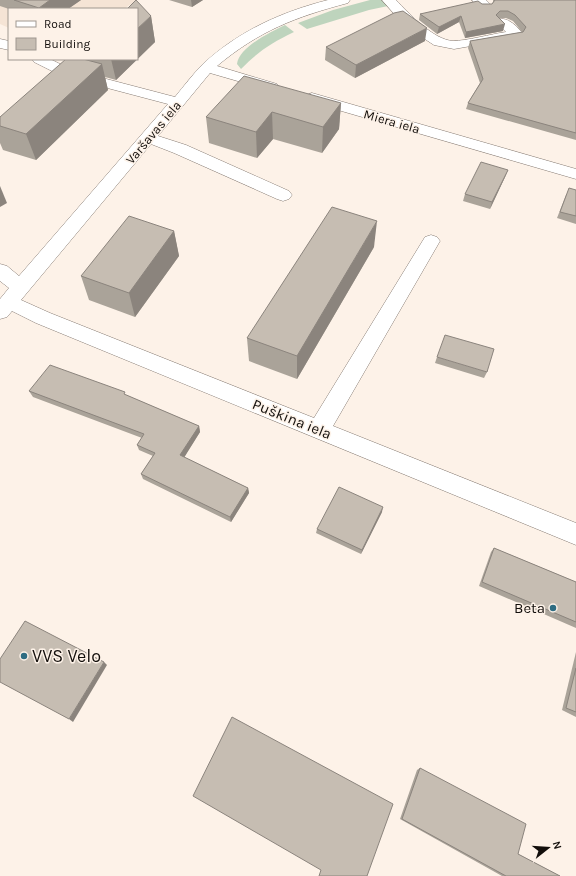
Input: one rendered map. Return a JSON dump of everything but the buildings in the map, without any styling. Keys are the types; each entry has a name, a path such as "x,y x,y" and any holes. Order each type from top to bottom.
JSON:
{"street":[{"name":"Varšavas iela","path":"10,301 208,68 234,45 255,32 322,2 343,0"},
{"path":"389,0 410,23 439,42 454,45 516,34 503,22"},
{"path":"42,60 67,73 178,102"},
{"name":"Miera iela","path":"208,68 576,174"},
{"path":"148,138 180,149 283,195"},
{"path":"319,430 431,241"},
{"name":"Puškina iela","path":"0,271 10,301 43,318 576,534"}],"shaded area":[{"path":"0,0 137,0 125,8 8,8 8,28 0,24"}],"green space":[{"path":"370,0 382,0 388,6 369,10 307,29 298,23 333,10"},
{"path":"285,25 294,32 266,48 241,69 237,64 239,58 249,46"}],"place":[{"name":"Beta","path":"553,608"},
{"name":"VVS Velo","path":"24,656"}]}
